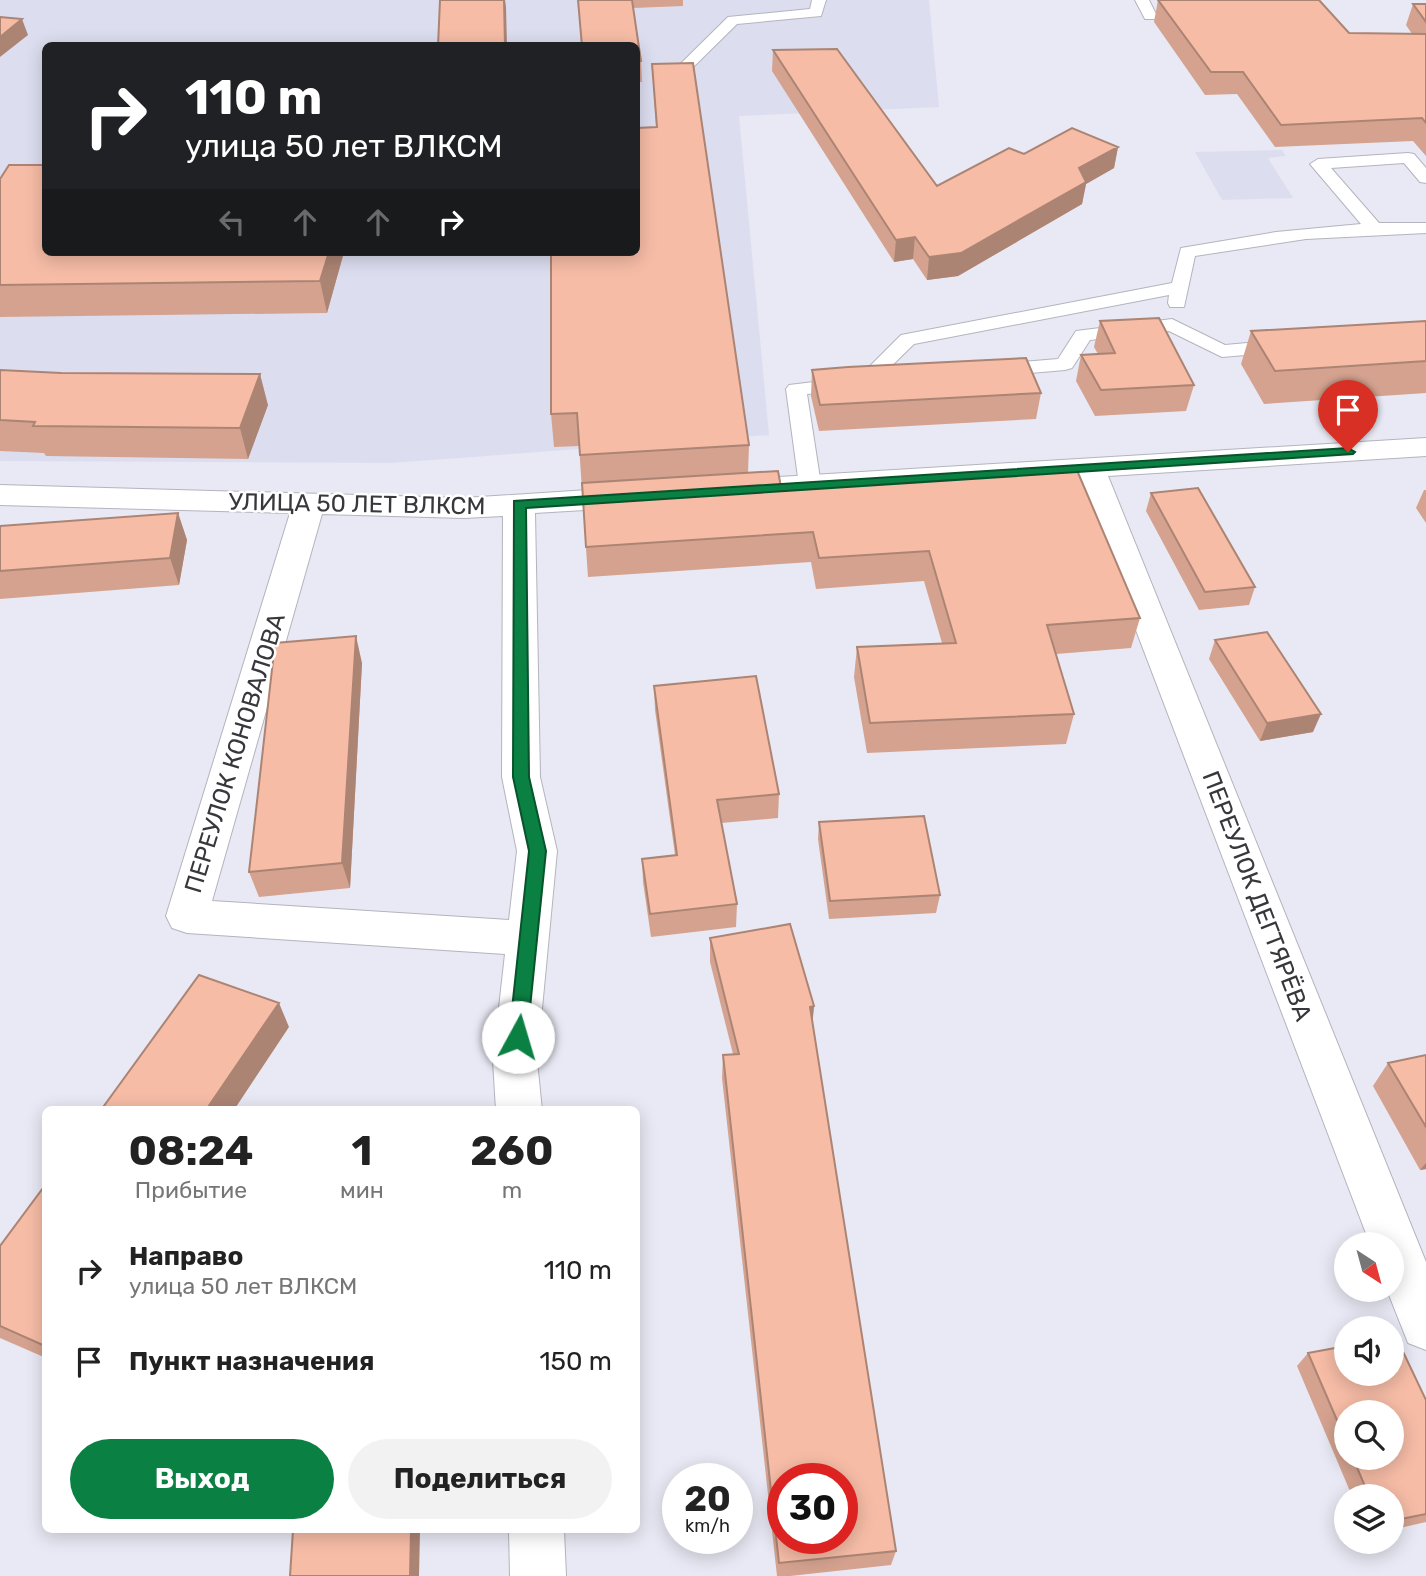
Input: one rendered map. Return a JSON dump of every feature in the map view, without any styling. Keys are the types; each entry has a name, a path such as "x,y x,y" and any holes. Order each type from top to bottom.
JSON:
{"street":[{"path":"699,492 1426,447"},
{"name":"ПЕРЕУЛОК ДЕГТЯРЁВА","path":"1089,467 1426,1325"},
{"name":"УЛИЦА 50 ЛЕТ ВЛКСМ","path":"0,495 464,508 658,495"},
{"name":"ПЕРЕУЛОК КОНОВАЛОВА","path":"309,504 187,916 528,938"},
{"path":"519,504 521,777 537,851 515,1061 519,1106"},
{"path":"537,1533 538,1576"}],"lane":[{"path":"670,82 733,20 816,13 819,0"},
{"path":"1142,0 1150,16"},
{"path":"1373,227 1318,164 1408,158 1426,178"},
{"path":"1172,325 1187,252 1373,227 1426,228"},
{"path":"863,383 908,339 1180,287"},
{"path":"971,373 1066,364 1083,335 1172,325 1222,351 1303,345"},
{"path":"810,485 796,389 890,380"}],"shaded area":[{"path":"0,0 929,0 939,107 739,116 769,435 391,463 0,461"},
{"path":"1282,150 1286,156 1268,158 1293,198 1222,200 1195,152"}],"building":[{"path":"440,0 504,0 505,42 438,42"},
{"path":"578,0 632,0 638,42 582,42"},
{"path":"1158,0 1319,0 1349,33 1426,34 1426,123 1422,118 1281,125 1243,72 1211,72"},
{"path":"1413,4 1426,4 1426,22"},
{"path":"0,17 22,19 0,37"},
{"path":"837,49 937,186 1009,148 1024,154 1072,128 1118,147 1079,168 1086,182 961,253 929,257 915,237 896,240 773,50"},
{"path":"693,63 749,445 580,455 577,413 551,414 551,256 640,256 640,128 657,127 652,64"},
{"path":"9,165 42,165 42,256 328,256 320,281 0,285 0,179"},
{"path":"1159,318 1194,385 1101,390 1081,355 1115,353 1100,321"},
{"path":"1426,321 1426,361 1275,371 1251,331"},
{"path":"1026,358 1041,393 820,405 812,370 848,367"},
{"path":"0,370 260,374 240,428 33,426 35,422 0,420"},
{"path":"1076,468 1140,618 1047,625 1074,714 870,723 857,647 956,643 929,551 819,558 813,532 586,547 582,483 778,471 781,487"},
{"path":"1198,488 1255,587 1205,592 1151,493"},
{"path":"178,513 170,558 0,571 0,526"},
{"path":"1267,632 1321,714 1267,723 1215,640"},
{"path":"356,636 342,863 249,872 275,643"},
{"path":"756,676 779,794 717,800 737,904 650,914 642,859 677,855 654,686"},
{"path":"924,816 940,895 830,901 819,822"},
{"path":"790,924 814,1006 810,1007 896,1551 779,1563 778,1554 858,1554 858,1463 768,1463 723,1055 739,1054 710,938"},
{"path":"199,975 279,1003 209,1106 104,1106"},
{"path":"1426,1055 1426,1127 1388,1063"},
{"path":"42,1189 42,1345 0,1326 0,1246"},
{"path":"1334,1348 1334,1386 1404,1386 1404,1354 1426,1400 1426,1514 1404,1518 1404,1484 1364,1484 1358,1470 1404,1470 1404,1400 1334,1400 1334,1413 1308,1353"},
{"path":"293,1533 411,1533 410,1576 290,1576"}],"route":[{"path":"518,1037 537,851 521,777 519,504 1348,452"}]}
